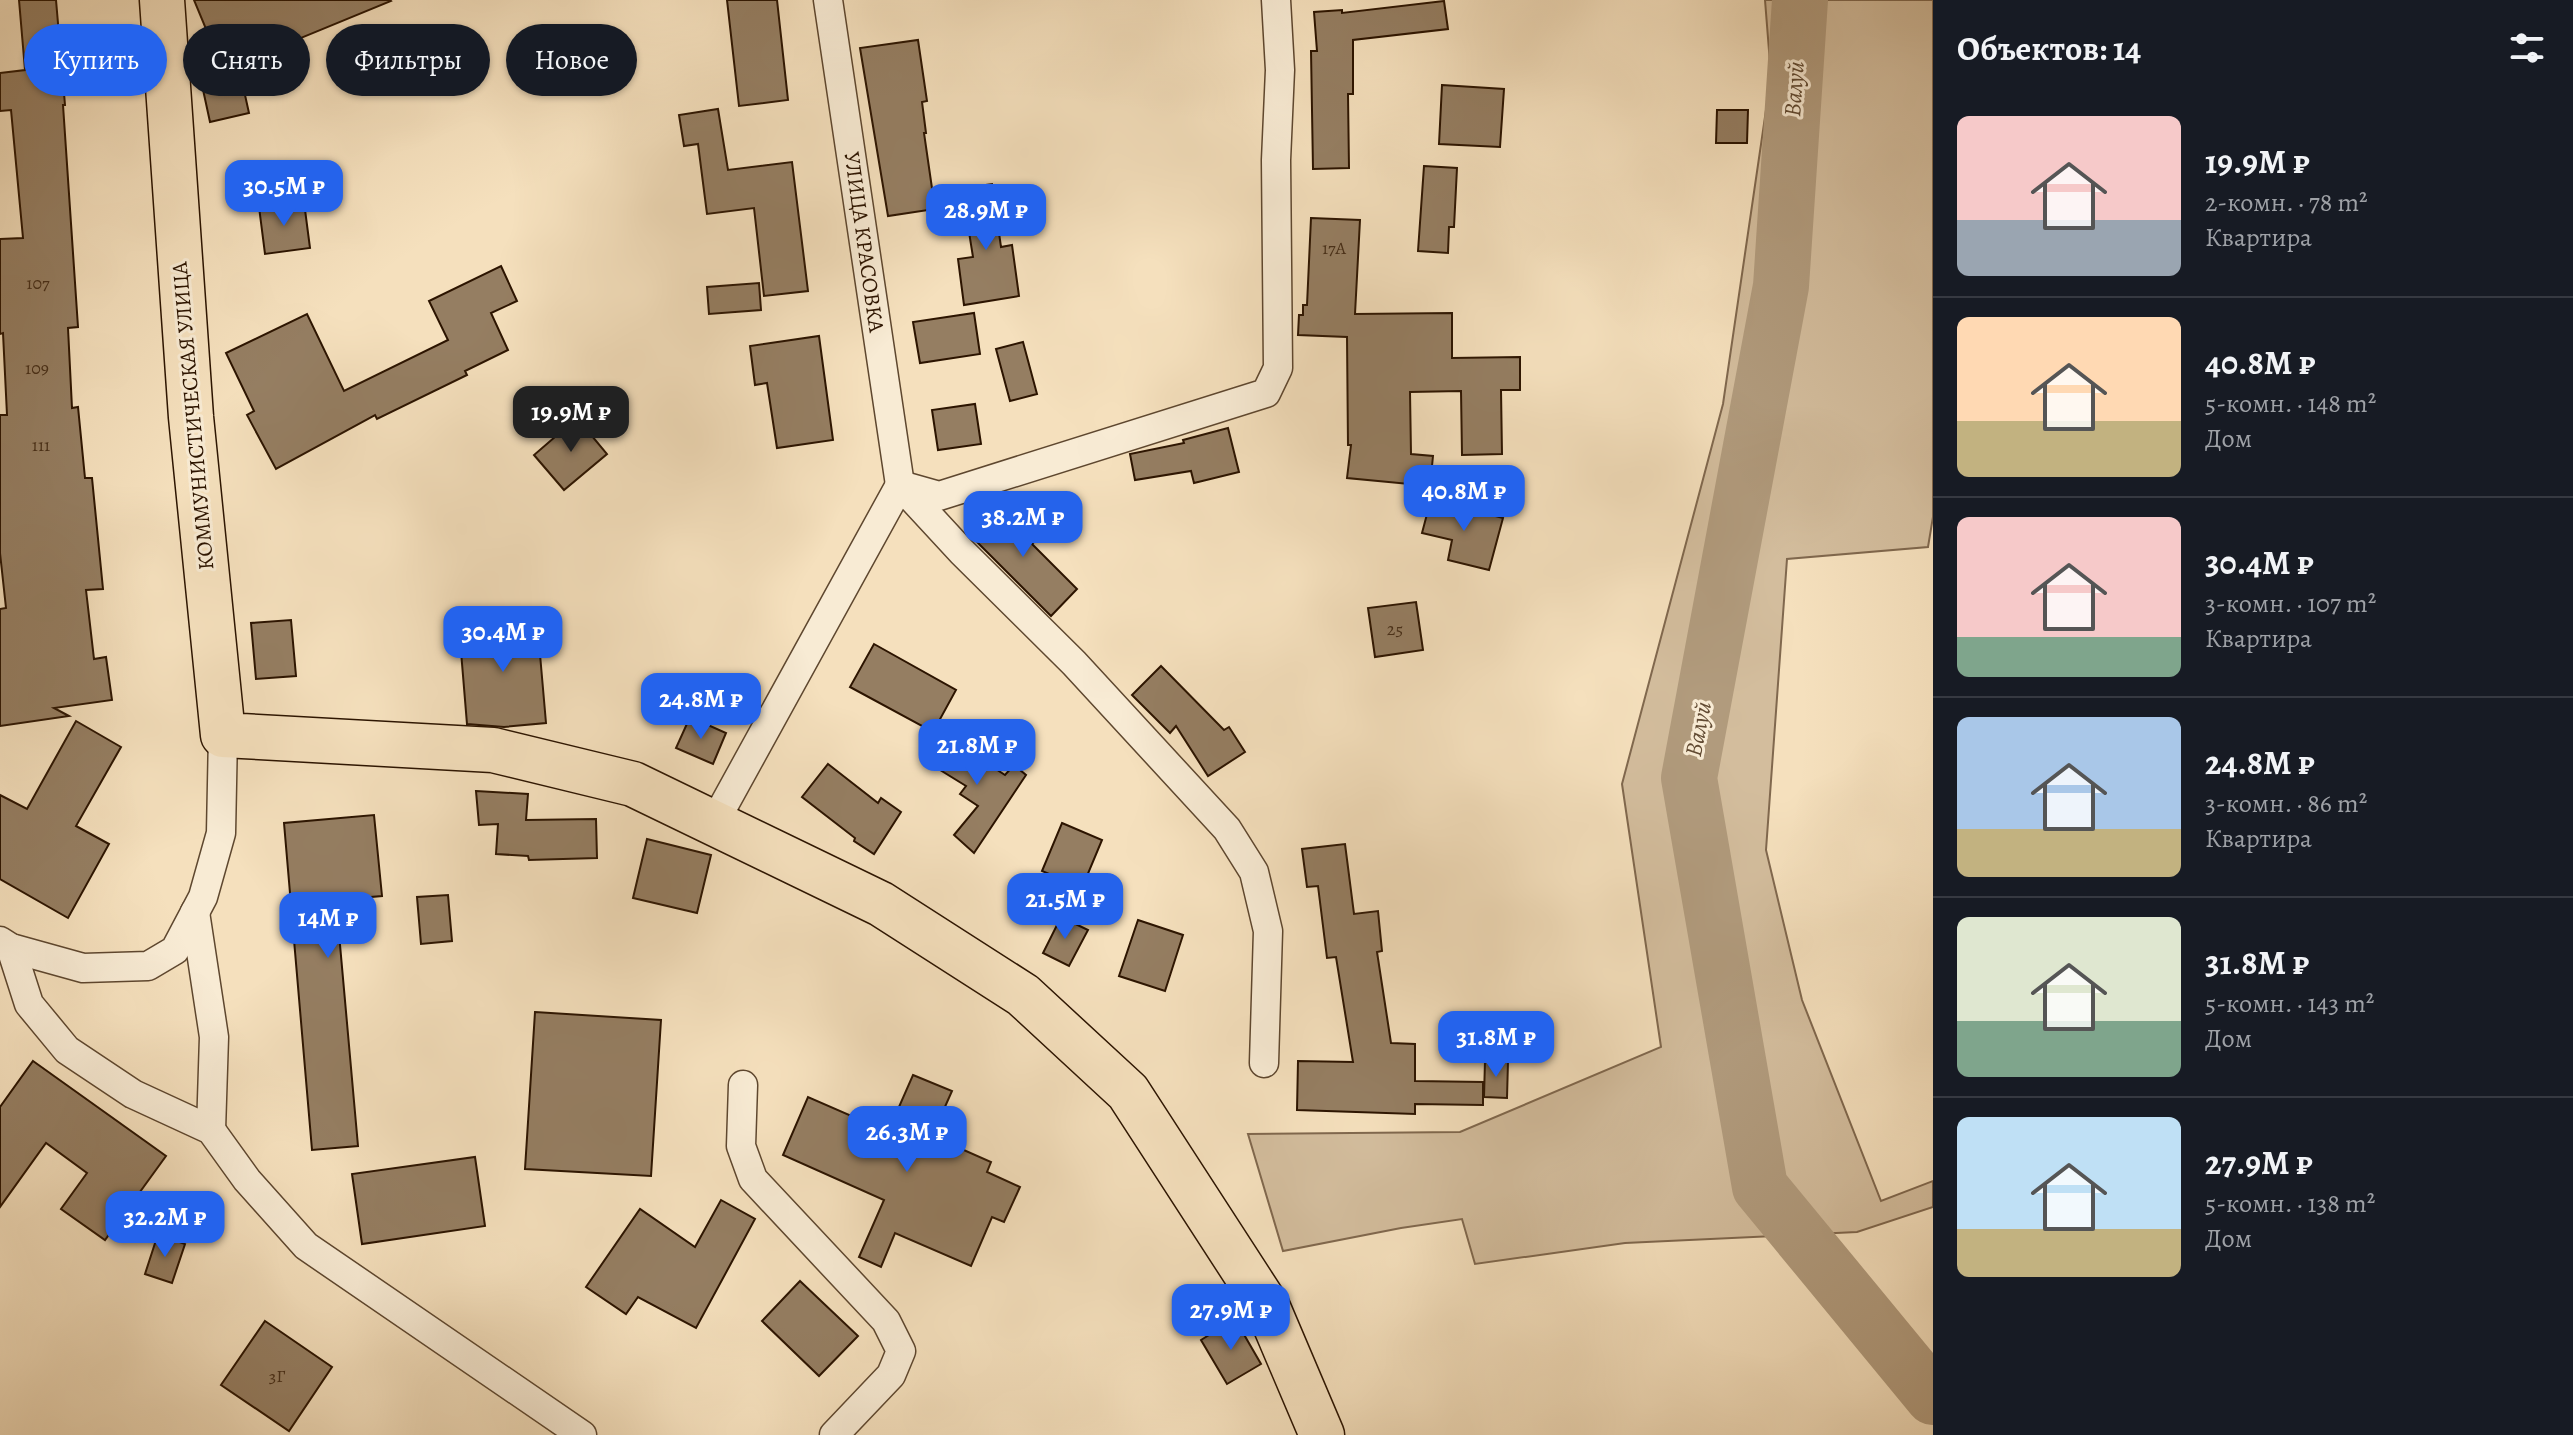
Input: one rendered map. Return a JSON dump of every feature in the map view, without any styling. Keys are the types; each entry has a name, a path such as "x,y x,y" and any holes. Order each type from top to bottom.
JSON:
{"main road":[{"name":"КОММУНИСТИЧЕСКАЯ УЛИЦА","path":"162,0 191,417 223,735"},
{"path":"223,735 493,750 633,784 881,904 1023,995 1128,1092 1268,1308 1322,1435"}],"street":[{"name":"УЛИЦА КРАСОВКА","path":"828,0 900,485"},
{"path":"900,485 939,496 1266,393 1278,368 1276,160 1280,70 1276,0"},
{"path":"714,823 900,485"},
{"path":"900,485 962,552 1074,663 1227,829 1248,861 1254,872 1268,931 1264,1063"},
{"path":"5,945 83,968 148,966 175,950 203,897 221,833 223,735"},
{"path":"195,912 214,1037 211,1130"},
{"path":"5,945 29,1004 67,1050 133,1094 211,1130 247,1180 306,1246 582,1435"},
{"path":"743,1085 741,1146 753,1179 886,1321 901,1351 891,1375 834,1435"}],"shaded area":[{"path":"1765,0 1933,0 1933,517 1928,547 1787,559 1766,850 1802,1000 1881,1201 1933,1181 1933,1207 1857,1232 1625,1243 1475,1264 1462,1219 1283,1251 1248,1134 1460,1132 1661,1047 1622,784 1723,404 1771,76"}],"building":[{"path":"19,0 56,0 58,24 24,24 24,58"},
{"path":"194,0 391,1 335,24 326,24 326,28 310,34 310,24 204,24"},
{"path":"727,0 777,0 788,100 739,106"},
{"path":"1444,1 1448,29 1353,40 1353,94 1348,94 1349,168 1313,169 1311,51 1317,51 1314,12 1342,10 1342,13"},
{"path":"918,40 927,101 922,102 924,133 935,209 888,216 860,48"},
{"path":"24,70 24,96 64,96 78,327 68,328 72,408 78,407 85,478 92,478 103,589 86,590 94,659 106,657 112,700 54,708 69,716 0,726 0,609 6,608 0,553 0,415 7,415 3,333 0,334 0,239 23,238 11,110 0,111 0,73"},
{"path":"1442,85 1504,89 1500,147 1439,144"},
{"path":"204,96 245,96 249,113 210,122"},
{"path":"718,109 728,170 792,162 808,291 764,296 754,208 707,214 698,144 684,146 679,115"},
{"path":"1717,110 1748,110 1747,143 1716,143"},
{"path":"1424,166 1457,168 1454,227 1449,227 1448,253 1418,251"},
{"path":"992,184 1001,247 1012,245 1019,296 964,305 958,259 973,257 962,188"},
{"path":"304,202 310,248 265,254 259,207"},
{"path":"1311,218 1360,220 1355,314 1452,313 1452,358 1520,357 1520,390 1501,390 1502,454 1462,455 1461,391 1410,392 1411,454 1433,456 1430,486 1347,478 1351,445 1348,445 1347,337 1298,335 1299,315 1303,315 1303,305 1307,305"},
{"path":"501,266 517,301 491,313 508,350 465,371 467,375 377,419 375,415 276,469 247,415 254,411 226,353 307,314 344,391 448,340 429,301"},
{"path":"759,283 761,310 709,314 707,287"},
{"path":"974,313 980,354 920,363 913,322"},
{"path":"819,336 833,440 777,448 767,383 755,385 750,346"},
{"path":"1023,342 1037,394 1010,401 996,349"},
{"path":"975,404 981,444 938,450 932,410"},
{"path":"577,418 607,454 564,490 534,455"},
{"path":"1228,428 1239,472 1194,483 1191,471 1135,480 1130,454 1184,443 1183,440"},
{"path":"1431,499 1503,518 1489,570 1448,560 1452,540 1422,533"},
{"path":"1000,503 1036,540 1032,544 1077,589 1051,616 969,534"},
{"path":"1416,602 1423,650 1375,657 1368,608"},
{"path":"291,620 296,676 256,679 251,623"},
{"path":"537,620 546,723 504,727 467,724 459,627"},
{"path":"874,644 956,690 933,732 850,687"},
{"path":"1161,666 1224,730 1229,727 1245,752 1208,776 1176,726 1170,733 1132,695"},
{"path":"690,717 726,733 713,764 676,748"},
{"path":"76,721 121,747 76,826 109,844 68,918 0,879 0,795 27,809"},
{"path":"954,729 976,742 970,752 1005,775 1014,765 1026,775 974,853 954,835 978,806 960,794 966,786 932,765"},
{"path":"828,764 878,803 881,798 901,812 874,854 802,797"},
{"path":"476,791 528,794 526,820 596,819 597,858 529,860 528,856 496,854 498,824 479,825"},
{"path":"374,815 382,896 336,900 358,1146 312,1150 284,823"},
{"path":"1062,823 1102,840 1082,888 1042,871"},
{"path":"647,839 711,855 697,913 633,898"},
{"path":"1345,844 1354,914 1378,911 1382,951 1377,952 1391,1043 1415,1044 1415,1081 1483,1082 1483,1105 1415,1104 1415,1114 1297,1110 1298,1061 1353,1062 1336,957 1327,958 1318,886 1307,887 1302,849"},
{"path":"448,895 452,941 421,944 417,897"},
{"path":"1061,917 1088,930 1069,966 1043,953"},
{"path":"1138,920 1183,935 1165,991 1119,976"},
{"path":"535,1012 661,1020 651,1176 525,1169"},
{"path":"33,1061 166,1156 105,1240 61,1209 87,1173 46,1143 0,1207 0,1107"},
{"path":"1485,1061 1508,1061 1507,1098 1484,1097"},
{"path":"913,1075 952,1091 932,1136 991,1162 987,1172 1020,1187 1004,1222 992,1217 971,1266 895,1233 881,1267 859,1257 884,1200 783,1155 808,1097 888,1132"},
{"path":"475,1157 485,1226 362,1244 352,1174"},
{"path":"721,1200 755,1219 696,1328 638,1297 626,1314 586,1287 640,1209 695,1247"},
{"path":"158,1234 185,1244 172,1283 145,1274"},
{"path":"800,1281 858,1336 819,1376 762,1321"},
{"path":"1235,1319 1261,1364 1227,1384 1201,1340"},
{"path":"265,1321 332,1367 289,1431 221,1385"}],"waterway":[{"name":"Валуй","path":"1800,0 1781,286 1689,778 1760,1187 1933,1397"}]}
